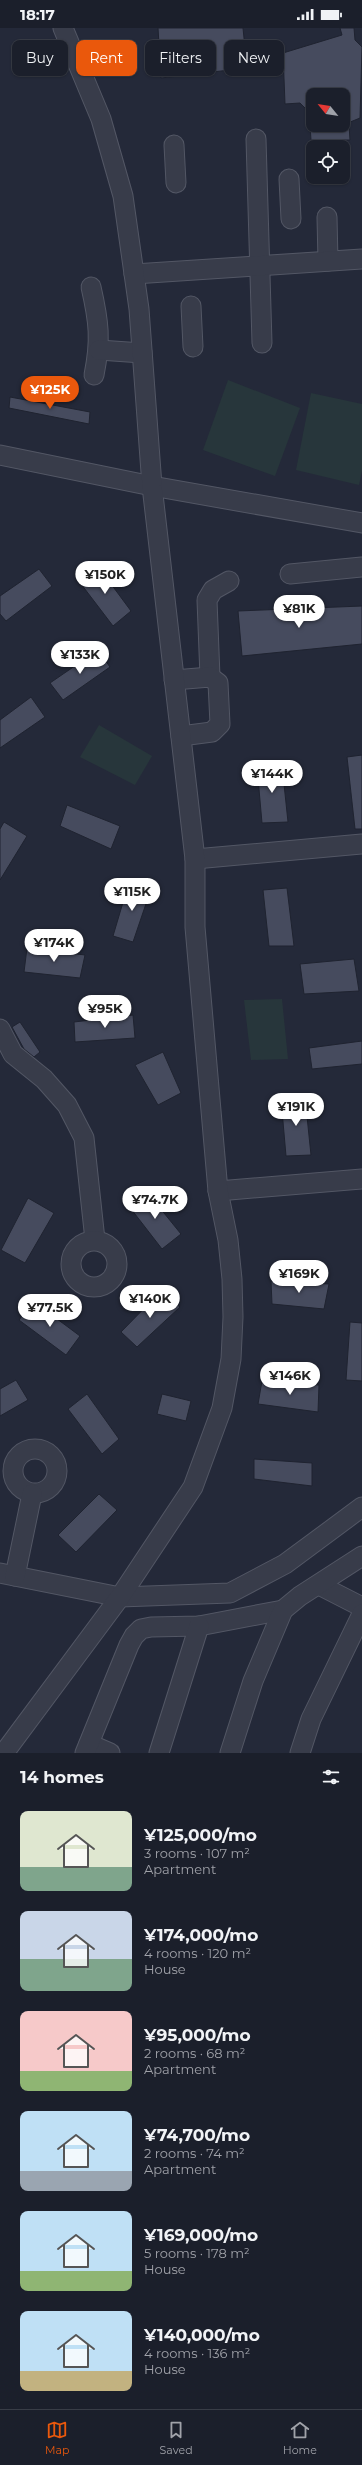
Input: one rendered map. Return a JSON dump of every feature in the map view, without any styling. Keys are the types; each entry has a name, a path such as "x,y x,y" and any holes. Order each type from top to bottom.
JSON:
{"street":[{"path":"4,1753 120,1597 193,1487 222,1408 231,1359 233,1317 232,1279 228,1240 218,1191 195,927 195,859 152,486 142,353 134,274 121,188 101,119 63,28"},
{"path":"256,139 262,343"},
{"path":"174,145 176,183"},
{"path":"289,179 291,219"},
{"path":"327,217 328,261"},
{"path":"134,274 362,259"},
{"path":"91,287 99,326 99,350 94,375"},
{"path":"191,306 193,347"},
{"path":"99,350 142,353"},
{"path":"0,455 152,486 362,523"},
{"path":"290,574 362,567"},
{"path":"210,677 207,600 213,590 229,581"},
{"path":"174,680 210,677 218,683 220,724 212,732 181,736"},
{"path":"195,859 362,844"},
{"path":"0,1029 13,1054 44,1079 67,1105 84,1138 95,1240"},
{"path":"218,1191 362,1179"},
{"path":"32,1494 7,1575 120,1597 230,1593 285,1564 362,1507"},
{"path":"230,1753 253,1681 283,1610 300,1596 362,1556"},
{"path":"319,1585 362,1608"},
{"path":"110,1753 87,1749 134,1636 141,1630 151,1627 199,1626 283,1610"},
{"path":"300,1753 311,1719 362,1614"},
{"path":"159,1753 199,1626"}],"shaded area":[{"path":"228,380 300,408 275,476 203,450"},
{"path":"311,393 362,404 362,471 359,485 296,470"},
{"path":"99,725 152,756 135,785 80,757"},
{"path":"282,999 288,1059 251,1060 244,1000"}],"building":[{"path":"158,28 243,28 244,40 224,40 224,71 216,72 216,40 159,40"},
{"path":"340,28 354,28 355,40 362,47 360,118 350,122 350,88 306,88 306,109 300,103 285,104 284,53 342,35"},
{"path":"161,76 178,76 161,78"},
{"path":"310,132 349,132 350,140 311,140"},
{"path":"10,397 90,412 89,424 9,408"},
{"path":"97,565 131,611 113,626 78,580"},
{"path":"39,569 52,586 6,621 0,614 0,596"},
{"path":"362,606 362,644 242,656 238,611"},
{"path":"98,650 110,667 63,700 50,683"},
{"path":"31,697 45,717 0,748 0,720"},
{"path":"362,755 362,829 355,829 347,757"},
{"path":"282,765 288,822 262,823 257,767"},
{"path":"67,805 120,826 111,849 60,826"},
{"path":"4,822 27,836 0,880 0,829"},
{"path":"129,882 151,889 133,942 113,936"},
{"path":"287,888 294,946 269,946 263,890"},
{"path":"27,948 85,955 80,978 24,972"},
{"path":"354,959 359,991 304,994 300,964"},
{"path":"133,1015 135,1038 75,1042 74,1022"},
{"path":"20,1022 40,1052 34,1057 24,1049 12,1027"},
{"path":"362,1041 362,1064 312,1069 309,1048"},
{"path":"163,1052 181,1093 158,1105 135,1065"},
{"path":"305,1097 311,1155 286,1156 281,1099"},
{"path":"147,1192 181,1234 162,1249 128,1205"},
{"path":"28,1198 54,1213 25,1263 1,1250"},
{"path":"271,1281 329,1284 324,1309 272,1304"},
{"path":"161,1291 180,1307 137,1347 121,1332"},
{"path":"33,1301 80,1336 66,1355 19,1320"},
{"path":"350,1322 362,1323 362,1381 346,1380"},
{"path":"16,1380 28,1400 0,1416 0,1389"},
{"path":"262,1381 319,1385 318,1412 258,1404"},
{"path":"87,1394 119,1439 102,1454 68,1409"},
{"path":"162,1394 191,1401 186,1421 157,1414"},
{"path":"254,1459 312,1463 312,1486 254,1479"},
{"path":"99,1494 117,1510 76,1552 58,1535"}]}
